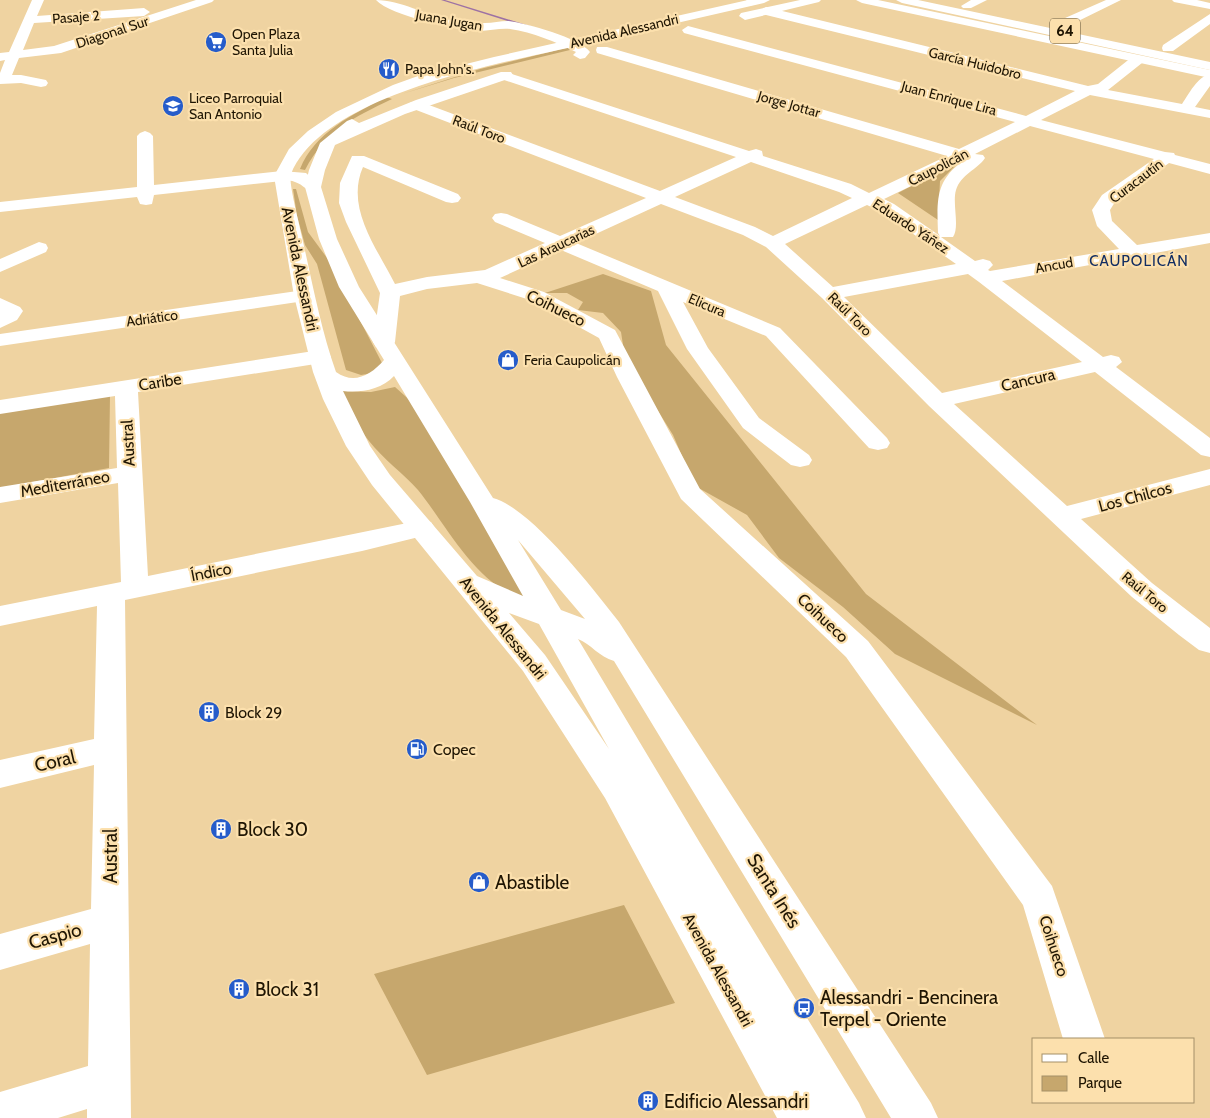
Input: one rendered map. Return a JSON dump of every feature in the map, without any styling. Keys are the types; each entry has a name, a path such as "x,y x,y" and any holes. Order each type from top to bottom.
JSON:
{"main road":[{"name":"Diagonal Sur","path":"0,57 56,50 208,0"},
{"name":"Juana Jugan","path":"382,0 414,14 472,27 490,27 530,36 572,49"},
{"name":"Avenida Alessandri","path":"784,0 572,49 423,79 374,98 313,134 295,152 283,182 304,296 322,364 334,398 358,446 382,480 534,662 617,788 801,1118"},
{"path":"760,4 815,0"},
{"path":"862,0 1142,56 1210,67"},
{"path":"882,0 1067,39 1122,48"},
{"name":"64","path":"902,0 1122,48 1142,56"},
{"name":"64","path":"920,0 1210,60"},
{"path":"941,0 1210,56"},
{"path":"967,6 981,0"},
{"path":"1060,25 1115,0"},
{"path":"1178,0 1210,6"},
{"path":"40,2 30,20 27,36 2,80 41,82"},
{"name":"Avenida Alessandri","path":"760,4 572,49 466,77 408,101 362,117 328,143 317,170 313,187 328,239 349,287 484,502 687,854 844,1118"},
{"name":"Avenida Alessandri","path":"669,34 688,30 760,4"},
{"name":"García Huidobro","path":"760,4 1097,90 1186,110"},
{"name":"Pasaje 2","path":"30,20 162,5 183,9"},
{"path":"1168,48 1209,20"},
{"path":"70,33 124,29"},
{"name":"Juan Enrique Lira","path":"688,30 1168,156 1210,169"},
{"name":"Avenida Alessandri","path":"572,49 602,50 631,43"},
{"name":"Avenida Alessandri","path":"564,60 572,49"},
{"name":"Jorge Jottar","path":"602,50 969,157"},
{"path":"1142,56 1210,76 1186,110 1205,120"},
{"name":"Caupolicán","path":"772,243 969,157 1097,90 1142,56"},
{"name":"Avenida Alessandri","path":"408,101 447,95 516,73"},
{"name":"Eduardo Yáñez","path":"516,73 845,188 904,204 947,233 986,271"},
{"path":"408,101 395,96 395,93 423,79"},
{"name":"Raúl Toro","path":"408,101 750,231 772,243 829,294 938,401 1142,590 1188,628 1210,642"},
{"path":"145,136 145,196"},
{"name":"Las Araucarias","path":"390,293 406,287 429,283 480,278 505,269 754,155"},
{"name":"Curacautín","path":"1133,252 1102,222 1100,210 1108,199 1168,156"},
{"name":"Caupolicán","path":"947,233 946,199 948,185 969,157"},
{"path":"322,364 329,379 334,382 349,385 365,383 383,374 389,351 390,293 350,213 349,180 358,159 452,198"},
{"path":"0,207 145,196 283,182 300,177 313,187"},
{"path":"0,217 145,196"},
{"name":"Eduardo Yáñez","path":"876,196 888,208 986,271 1109,363 1210,430"},
{"name":"Elicura","path":"501,218 773,332 878,443"},
{"name":"Ancud","path":"829,294 1133,252 1210,238"},
{"path":"0,266 39,248"},
{"name":"Coihueco","path":"480,278 537,296 608,334 628,377 690,493 857,649 1039,898 1084,1038"},
{"path":"666,288 698,349 751,423 800,460"},
{"name":"Adriático","path":"0,340 304,296"},
{"path":"0,304 13,311 10,316 0,322"},
{"name":"Eduardo Yáñez","path":"1109,363 1210,450"},
{"name":"Cancura","path":"938,401 1109,363"},
{"name":"Caribe","path":"0,407 126,387 322,364"},
{"name":"Austral","path":"109,1099 110,748 123,590 130,472 126,387"},
{"name":"Mediterráneo","path":"0,495 130,472"},
{"name":"Los Chilcos","path":"1061,516 1210,477"},
{"name":"Santa Inés","path":"484,502 506,512 524,529 573,583 609,630 916,1118"},
{"name":"Índico","path":"0,616 353,544 422,528"},
{"path":"462,578 519,606 593,633 630,664"},
{"name":"Coral","path":"0,774 110,748"},
{"name":"Caspio","path":"0,952 110,921"},
{"path":"0,1114 109,1099"}],"green space":[{"path":"570,47 574,49 454,78 402,94 480,69"},
{"path":"386,97 392,99 353,119 331,135 313,156 305,170 300,169 315,145 325,135 348,118"},
{"path":"961,160 940,181 938,220 898,193"},
{"path":"293,189 296,189 308,232 330,262 382,363 379,372 361,375 346,370 317,264 305,245 297,216"},
{"path":"603,274 651,291 666,345 866,594 1037,725 895,654 843,607 779,558 747,515 695,486 673,435 625,358 621,332 603,313 578,310 583,302 567,293 545,293"},
{"path":"395,387 414,404 530,598 512,594 496,585 466,556 418,490 369,441 357,423 341,391 371,392"},
{"path":"110,395 109,468 0,488 0,413"},
{"path":"624,905 675,1003 427,1075 374,974"}],"waterway":[{"path":"442,0 531,27"}],"place":[{"name":"Open Plaza Santa Julia","path":"216,42"},
{"name":"Papa John's.","path":"389,69"},
{"name":"Liceo Parroquial San Antonio","path":"173,106"},
{"name":"Feria Caupolicán","path":"508,360"},
{"name":"Block 29","path":"209,712"},
{"name":"Copec","path":"417,749"},
{"name":"Block 30","path":"221,829"},
{"name":"Abastible","path":"479,882"},
{"name":"Block 31","path":"239,989"},
{"name":"Alessandri - Bencinera Terpel - Oriente","path":"804,1008"},
{"name":"Edificio Alessandri","path":"648,1101"}],"district":[{"name":"CAUPOLICÁN","path":"1139,261"}]}
